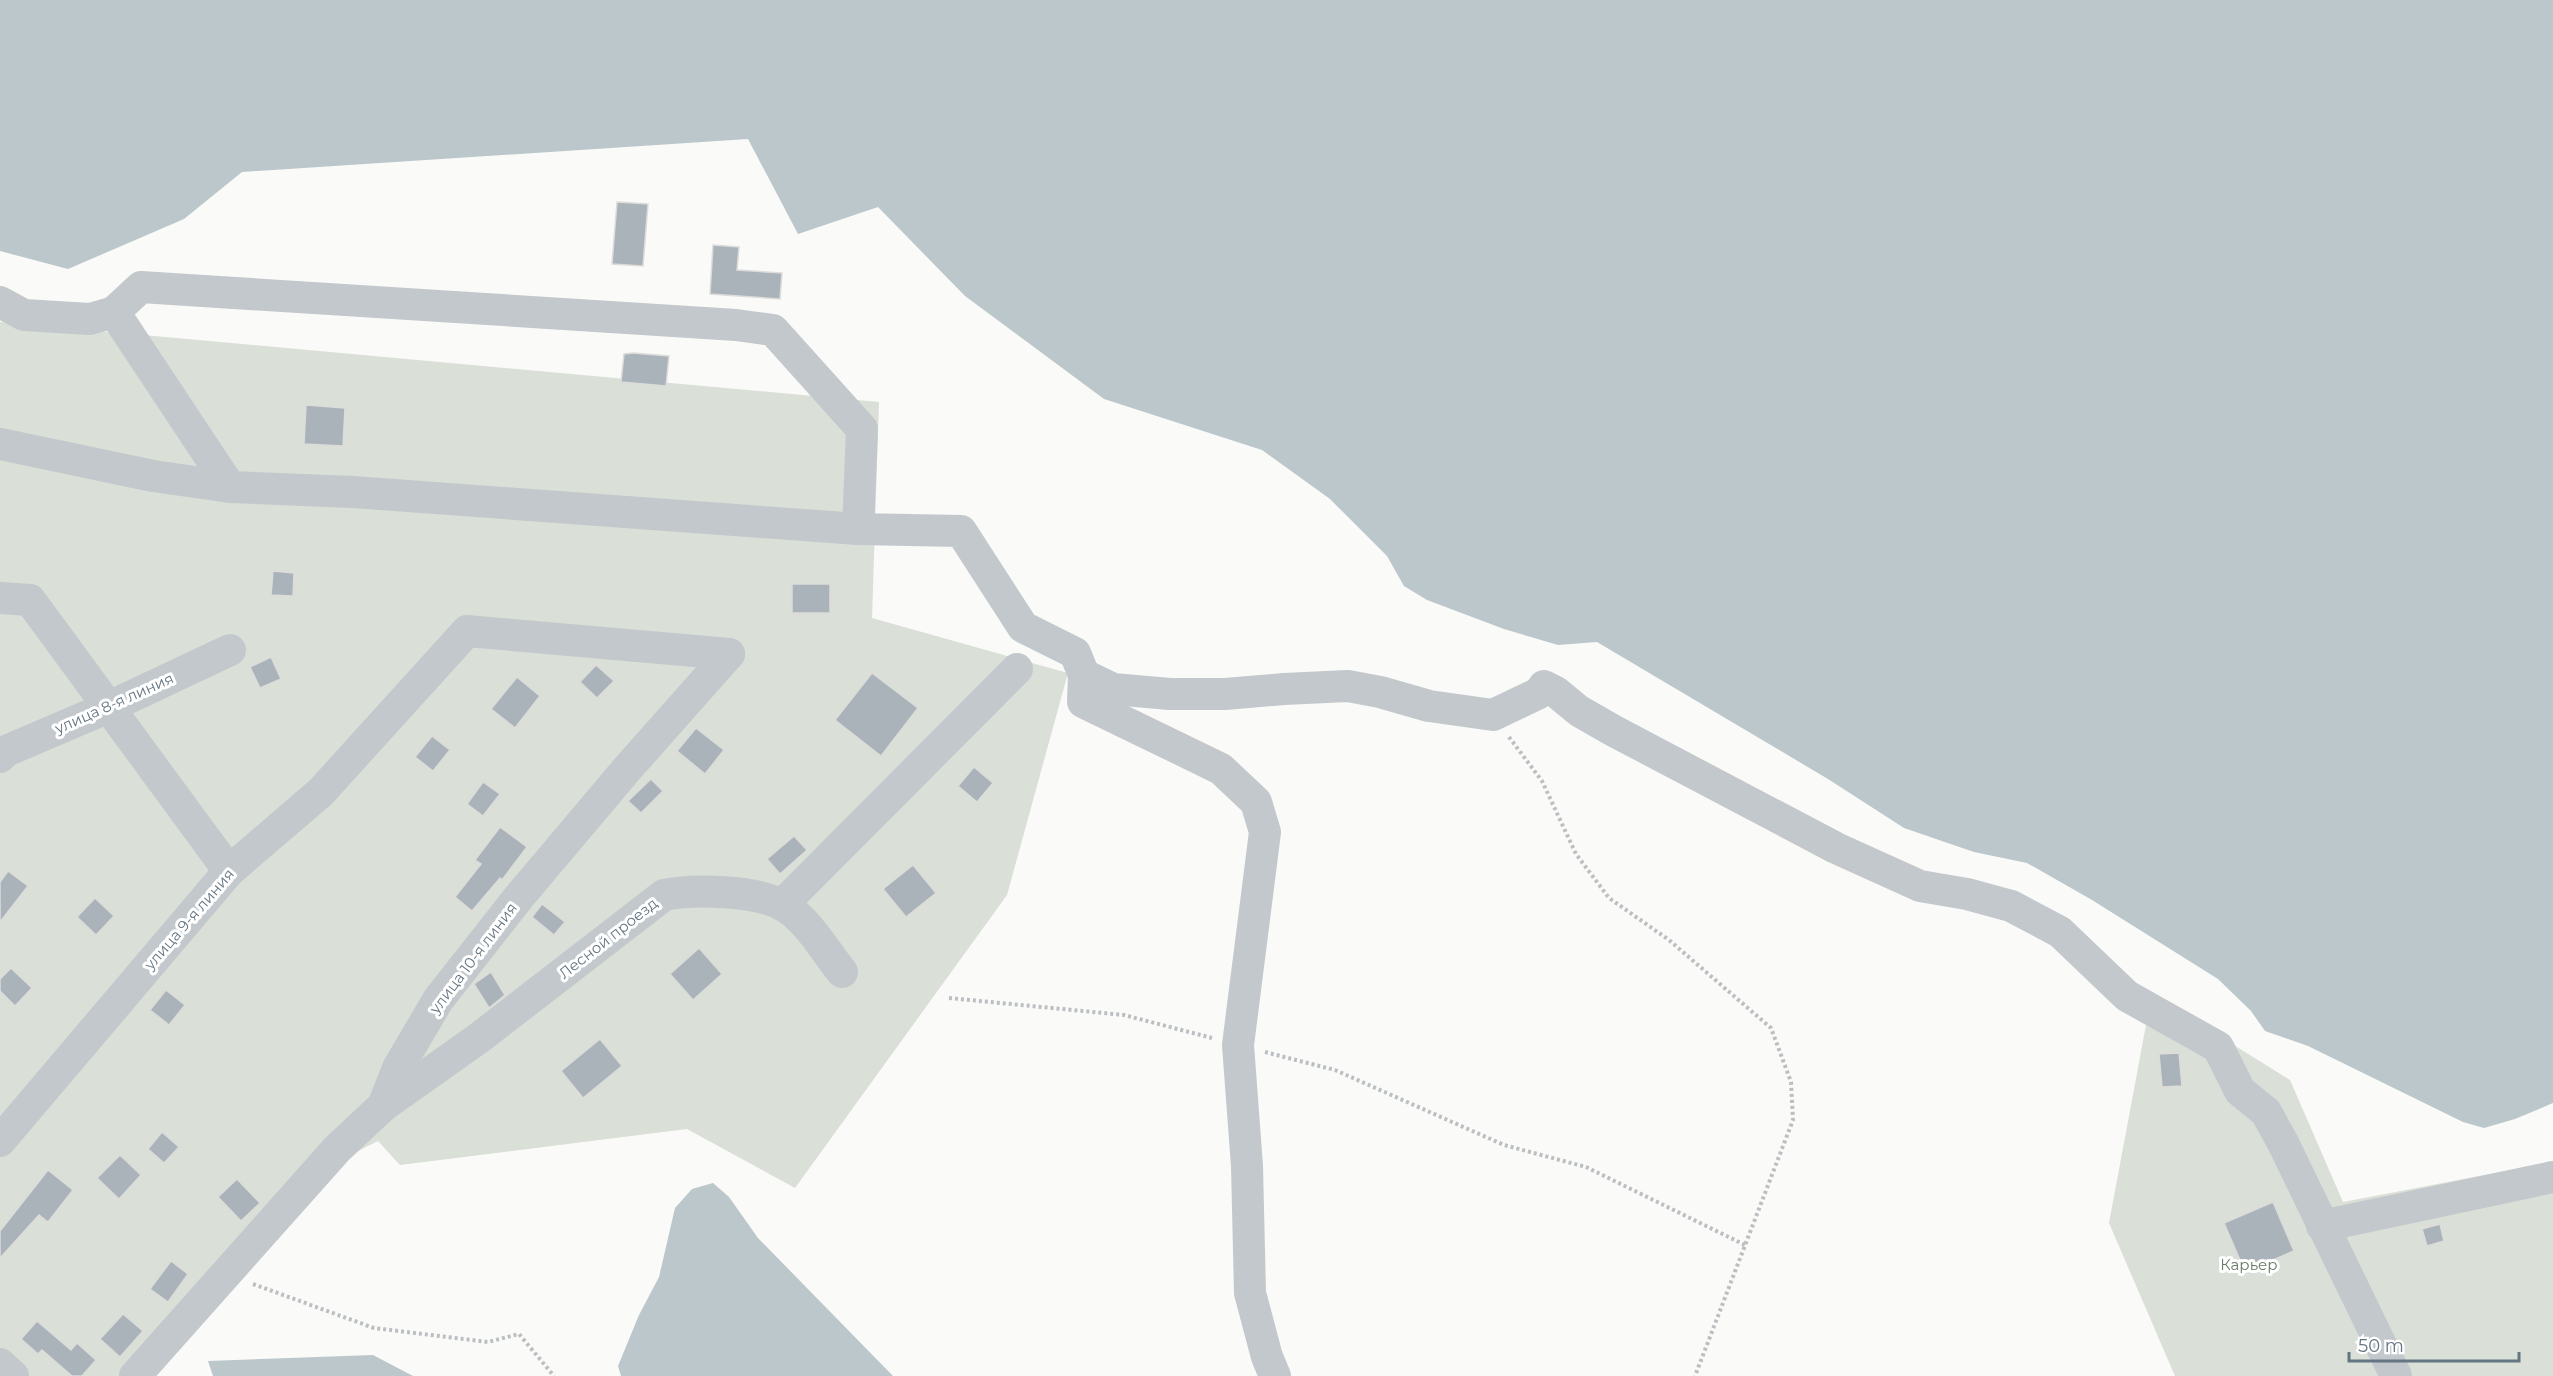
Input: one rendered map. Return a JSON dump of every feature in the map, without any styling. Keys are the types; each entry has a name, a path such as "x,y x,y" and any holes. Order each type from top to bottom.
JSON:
{"street":[{"path":"0,302 24,315 90,319 114,312 141,287 712,324 773,330 862,429 858,529"},
{"path":"114,312 230,487"},
{"path":"0,444 153,476 230,487 353,492 858,529 961,531 1023,627 1075,652 1084,675 1083,702 1221,769 1256,802 1265,832 1238,1045 1247,1166 1250,1293 1267,1357 1275,1376"},
{"path":"0,598 30,600 229,871"},
{"name":"улица 10-я линия","path":"135,1376 337,1149 382,1107 398,1068 438,1000 519,897 627,769 729,654 467,631"},
{"name":"улица 9-я линия","path":"0,1141 229,871 321,792 467,631"},
{"name":"улица 8-я линия","path":"0,758 6,750 109,708 230,650"},
{"path":"782,905 1017,669"},
{"path":"1084,675 1113,689 1170,694 1225,694 1284,688 1348,686 1380,692 1429,706 1492,715 1539,693 1544,686 1614,731 1836,848 1920,886 1967,894 2011,906 2061,932 2127,996 2218,1047 2240,1090 2266,1112 2283,1143 2396,1376"},
{"name":"Лесной проезд","path":"382,1107 479,1038 664,895 685,890 717,892 757,898 782,905 797,916 842,972"},
{"path":"2322,1226 2553,1177"},
{"path":"0,1364 13,1376"}],"path":[{"path":"1492,715 1542,781 1576,854 1609,898 1669,940 1771,1028 1791,1082 1793,1120 1747,1246 1695,1376"},
{"path":"949,998 1124,1015 1335,1070 1504,1145 1586,1167 1747,1246"},
{"path":"224,1274 374,1328 488,1342 519,1334 554,1376"}],"green space":[{"path":"0,322 879,402 872,618 1068,673 1007,895 795,1188 687,1129 400,1165 378,1141 283,1189 128,1376 0,1376"},
{"name":"Карьер","path":"2150,993 2290,1080 2343,1202 2553,1162 2553,1376 2175,1376 2109,1223 2149,1009"}],"shaded area":[{"path":"0,0 2553,0 2553,1103 2515,1119 2484,1128 2463,1122 2308,1046 2265,1031 2251,1011 2218,979 2092,900 2027,863 1974,852 1904,828 1828,779 1597,642 1558,645 1504,629 1427,600 1404,586 1387,556 1330,499 1262,450 1104,399 965,296 878,207 798,234 748,139 242,172 184,219 68,269 0,251"},
{"path":"713,1183 729,1197 758,1238 893,1376 621,1376 618,1366 639,1315 659,1277 675,1208 692,1189"},
{"path":"373,1355 413,1376 213,1376 208,1361"}],"building":[{"path":"617,202 648,204 643,266 612,264"},
{"path":"713,245 739,247 737,270 782,273 780,299 710,294"},
{"path":"624,354 669,356 666,386 621,382"},
{"path":"306,405 345,408 343,446 304,444"},
{"path":"273,571 294,573 293,596 271,595"},
{"path":"792,584 830,584 830,613 792,613"},
{"path":"271,657 281,679 260,688 250,667"},
{"path":"596,665 614,681 597,698 580,682"},
{"path":"872,673 918,708 881,756 835,720"},
{"path":"517,677 540,696 515,728 491,709"},
{"path":"696,728 724,750 705,774 677,751"},
{"path":"432,736 450,750 433,771 415,757"},
{"path":"974,767 993,783 977,802 958,786"},
{"path":"651,779 663,791 641,813 628,801"},
{"path":"483,782 500,794 483,816 467,804"},
{"path":"500,827 527,847 502,880 500,878 472,911 455,897 481,864 475,860"},
{"path":"794,836 807,850 780,874 767,859"},
{"path":"913,865 936,893 906,917 883,889"},
{"path":"8,871 28,886 0,922 0,882"},
{"path":"95,898 114,916 96,935 77,917"},
{"path":"542,904 565,922 554,935 532,917"},
{"path":"699,948 722,974 693,1000 670,974"},
{"path":"11,968 32,988 15,1006 0,991 0,979"},
{"path":"491,972 505,995 489,1008 474,984"},
{"path":"166,990 185,1005 169,1025 150,1010"},
{"path":"600,1039 622,1066 583,1098 561,1071"},
{"path":"2179,1053 2182,1086 2162,1087 2159,1054"},
{"path":"162,1132 179,1147 164,1163 148,1149"},
{"path":"120,1155 141,1175 119,1199 97,1178"},
{"path":"48,1170 73,1190 48,1222 39,1215 0,1258 0,1231"},
{"path":"237,1179 260,1203 241,1221 218,1197"},
{"path":"2273,1202 2294,1251 2245,1272 2224,1223"},
{"path":"2440,1224 2444,1241 2427,1246 2422,1229"},
{"path":"171,1261 188,1274 168,1302 150,1289"},
{"path":"123,1314 143,1331 120,1357 100,1339"},
{"path":"37,1321 71,1350 77,1343 96,1360 82,1376 72,1376 42,1350 38,1354 21,1339"}]}
